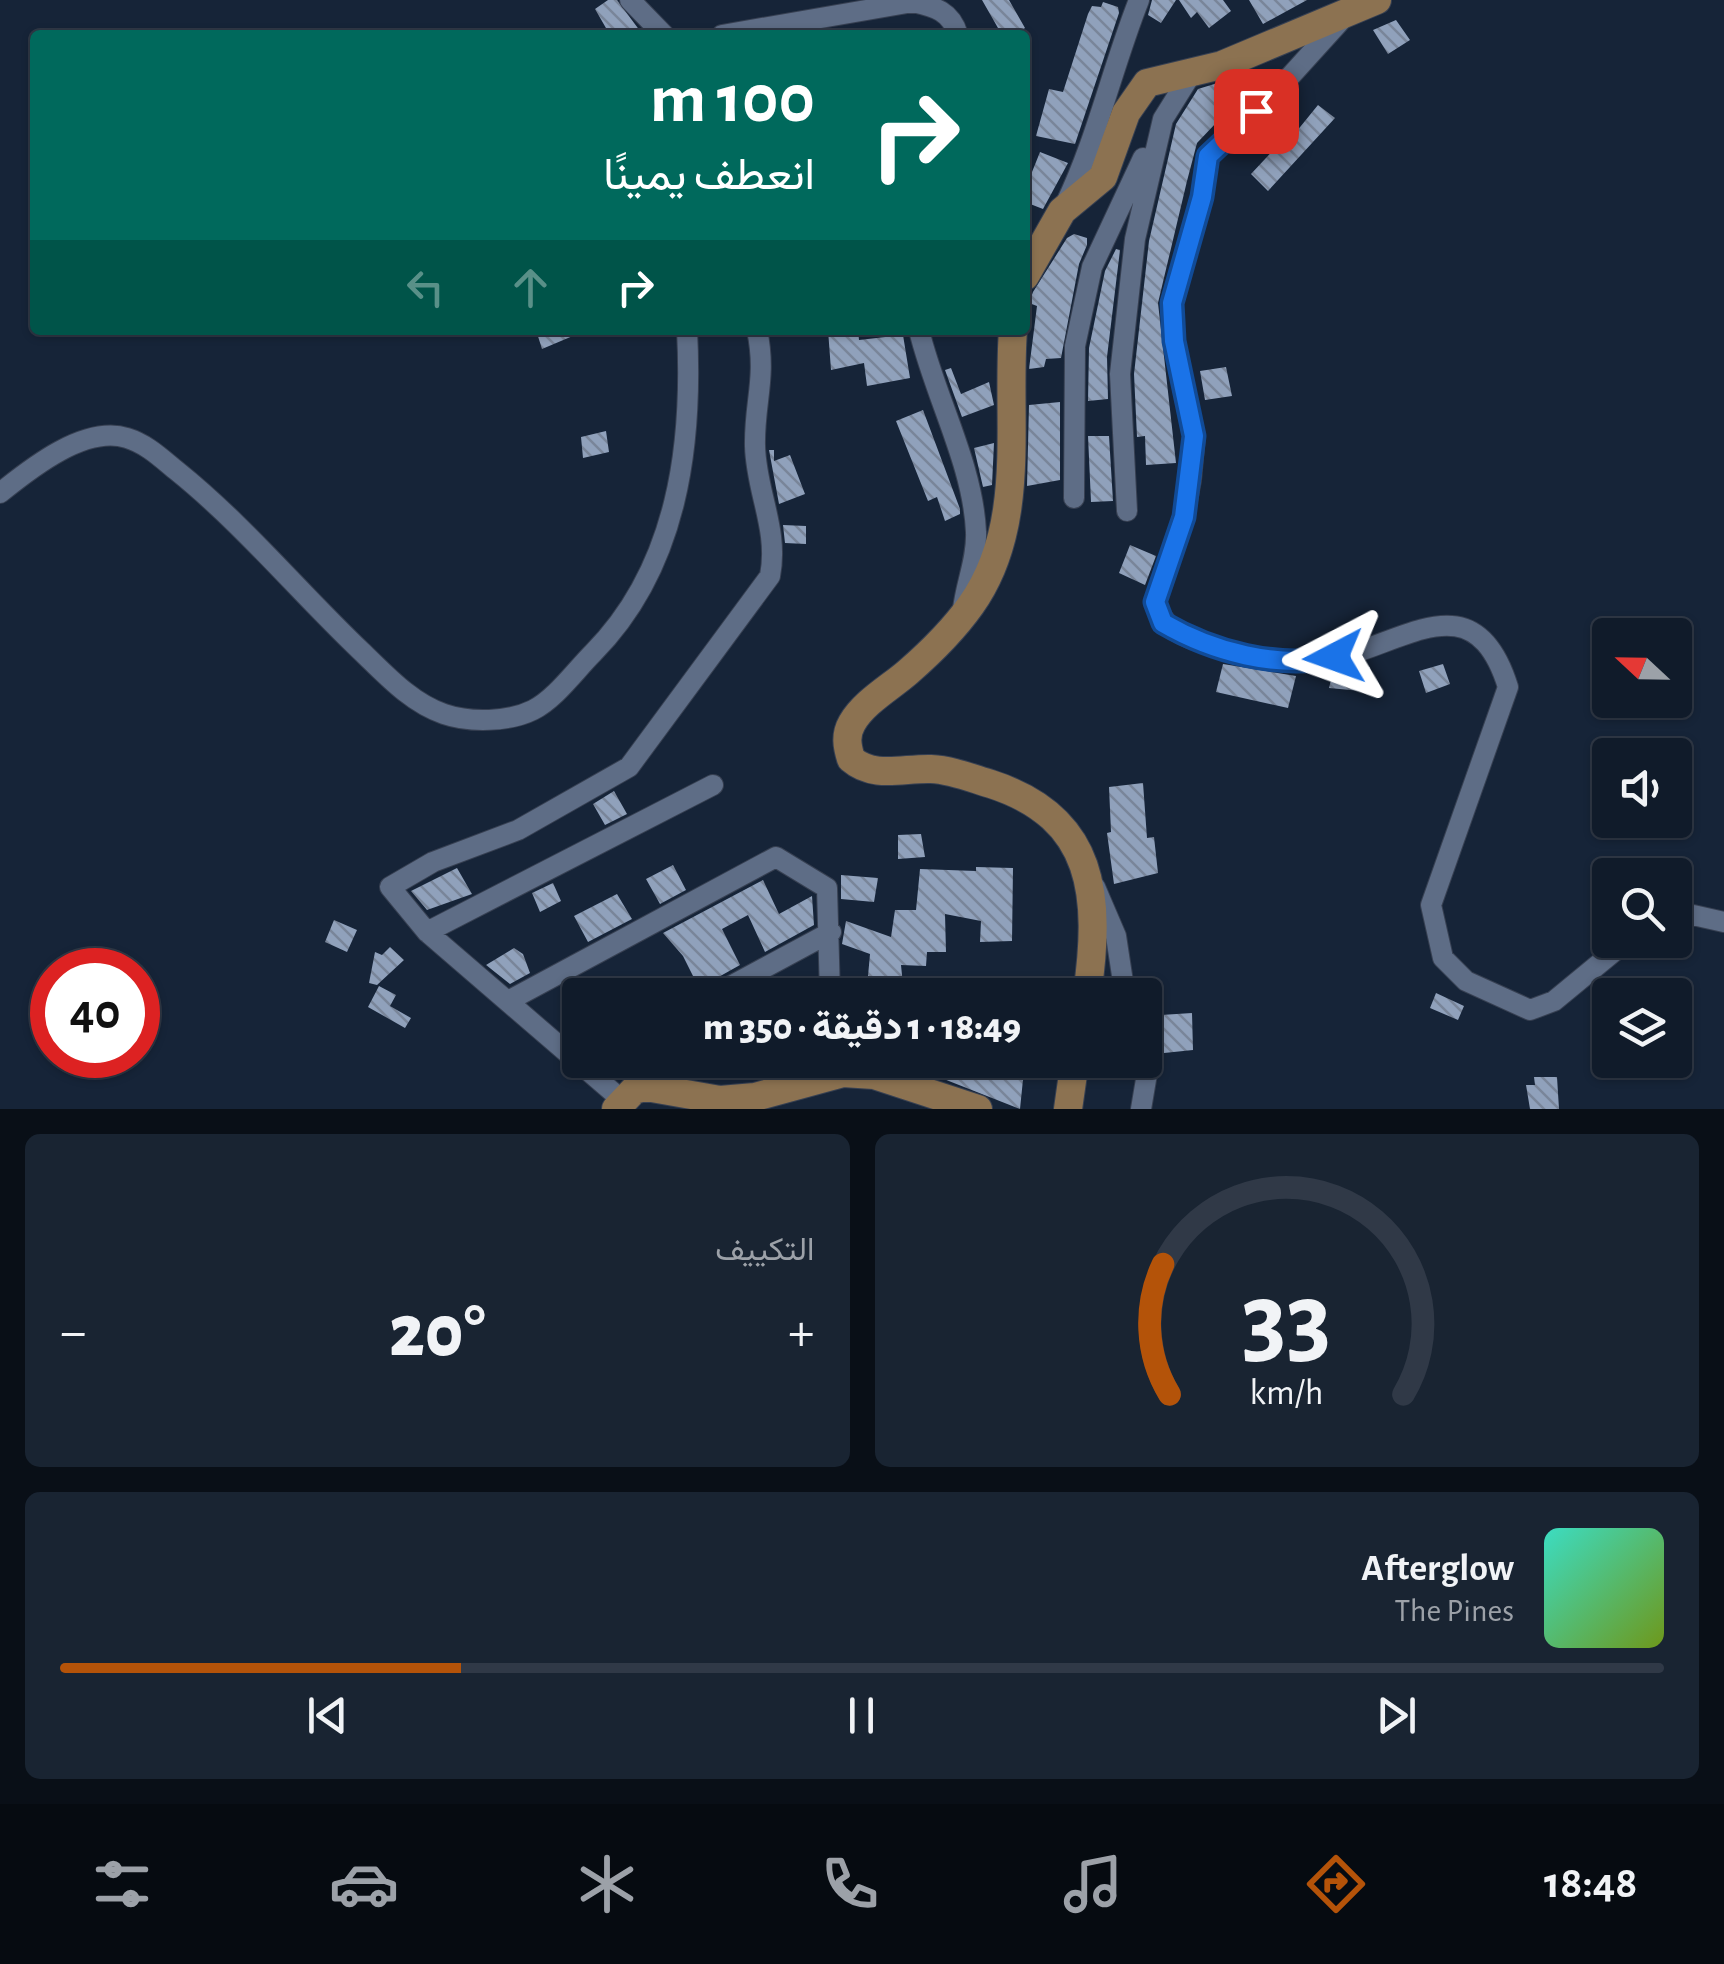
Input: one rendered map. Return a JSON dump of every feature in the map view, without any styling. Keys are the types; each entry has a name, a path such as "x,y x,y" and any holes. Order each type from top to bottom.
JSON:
{"main road":[{"path":"1030,267 1062,211 1103,177 1136,94 1158,78 1256,52 1377,0"},
{"path":"1014,335 1014,459 1008,504 982,585 962,616 911,670 858,714 846,736 851,759 874,772 934,769 1012,791 1043,806 1066,827 1078,848 1091,908 1088,978"},
{"path":"619,1104 646,1087 720,1100 754,1097 797,1078"},
{"path":"883,1078 978,1109"},
{"path":"1068,1109 1072,1078"}],"street":[{"path":"630,0 655,30"},
{"path":"1062,211 1089,155 1116,56 1139,0"},
{"path":"751,30 913,2 935,4 956,30"},
{"path":"1348,12 1275,93 1208,156 1202,197 1172,303 1174,341 1194,436 1190,480 1184,517 1155,602 1163,623 1189,638 1265,659 1311,662 1358,652 1437,624 1464,628 1487,640 1508,687 1431,906 1443,958 1466,980 1530,1010 1554,1001 1606,958"},
{"path":"1074,498 1074,346 1092,267 1192,71"},
{"path":"1126,510 1120,374 1124,315 1159,131"},
{"path":"0,492 26,472 95,436 135,442 207,496 403,691 445,714 514,718 538,708 610,635 666,539 684,461 690,379 687,335"},
{"path":"562,1043 427,932 390,887 433,862 518,830 629,767 770,576 775,551 754,444 764,364 757,335"},
{"path":"920,335 931,381 971,491 975,554 962,616"},
{"path":"427,932 713,785"},
{"path":"1078,848 1116,936 1122,978"},
{"path":"508,1001 776,857 827,888 830,978"},
{"path":"1692,915 1724,922"},
{"path":"745,978 830,932"},
{"path":"599,1078 619,1104"},
{"path":"1141,1109 1146,1078"}],"building":[{"path":"608,0 617,0 639,30 607,30 595,9"},
{"path":"982,0 1009,0 1025,28 999,30"},
{"path":"1152,0 1176,0 1161,23 1148,15"},
{"path":"1179,0 1223,0 1231,11 1209,28 1197,12 1191,18"},
{"path":"1249,0 1307,0 1263,24"},
{"path":"1103,2 1118,7 1119,13 1075,144 1036,136 1049,89 1063,92 1088,14 1092,6 1101,7"},
{"path":"1396,20 1410,40 1388,54 1373,30"},
{"path":"1244,75 1258,88 1235,103 1197,143 1187,181 1158,303 1176,463 1146,465 1145,436 1137,437 1134,374 1149,241 1176,124 1198,89"},
{"path":"1318,105 1335,118 1268,191 1251,174 1279,144 1283,148"},
{"path":"1040,152 1068,163 1043,209 1030,204 1030,177"},
{"path":"1074,234 1087,238 1087,245 1079,264 1061,358 1046,359 1044,367 1029,369 1037,306 1030,300 1067,238"},
{"path":"1116,249 1120,250 1107,357 1108,399 1088,401 1089,348 1105,271"},
{"path":"538,335 575,335 542,349"},
{"path":"828,335 858,335 859,340 903,335 910,378 867,386 864,363 831,370"},
{"path":"1226,367 1232,396 1205,400 1200,371"},
{"path":"951,368 961,394 989,382 994,405 962,417 945,370"},
{"path":"1060,402 1060,480 1027,486 1029,405"},
{"path":"923,410 960,509 960,514 945,521 937,497 928,501 896,421"},
{"path":"606,431 609,452 583,458 581,437"},
{"path":"1088,436 1109,436 1113,501 1091,502"},
{"path":"994,443 992,485 983,487 974,448"},
{"path":"769,450 774,450 774,461 790,455 805,494 779,504"},
{"path":"783,525 806,526 806,544 785,543"},
{"path":"1130,545 1156,556 1145,585 1119,573"},
{"path":"1223,664 1296,676 1288,708 1216,692"},
{"path":"1443,664 1450,684 1426,693 1419,671"},
{"path":"1370,667 1361,691 1329,688 1333,672"},
{"path":"1143,783 1147,838 1154,837 1158,873 1114,884 1107,833 1111,832 1109,787"},
{"path":"614,791 627,814 605,825 593,804"},
{"path":"921,834 925,857 898,859 898,835"},
{"path":"673,865 686,890 660,904 646,879"},
{"path":"976,867 1013,868 1012,941 980,942 981,921 945,914 946,952 927,952 926,966 901,965 902,978 844,978 868,976 870,954 842,944 846,921 891,937 895,910 916,910 920,869 976,871"},
{"path":"457,868 472,894 427,910 411,891"},
{"path":"841,875 878,878 874,902 841,899"},
{"path":"763,880 779,914 812,896 814,925 765,952 748,915 722,929 740,965 717,978 694,978 683,956 663,933"},
{"path":"553,883 561,901 540,912 532,893"},
{"path":"617,894 632,919 588,942 574,916"},
{"path":"334,920 357,930 347,952 325,942"},
{"path":"390,947 404,960 377,985 369,983 375,952 382,955"},
{"path":"514,948 523,954 530,973 510,984 486,965"},
{"path":"379,986 396,995 390,1006 411,1018 405,1028 368,1007"},
{"path":"1436,993 1464,1006 1458,1020 1430,1008"},
{"path":"1192,1013 1193,1050 1164,1053 1162,1015"},
{"path":"1534,1077 1557,1077 1559,1109 1530,1109 1526,1085 1535,1085"},
{"path":"941,1078 1023,1078 1020,1109"}],"route":[{"path":"1256,111 1208,156 1202,197 1172,303 1174,341 1194,436 1184,517 1155,602 1163,623 1189,638 1224,650 1265,659 1311,662 1334,657"}]}
